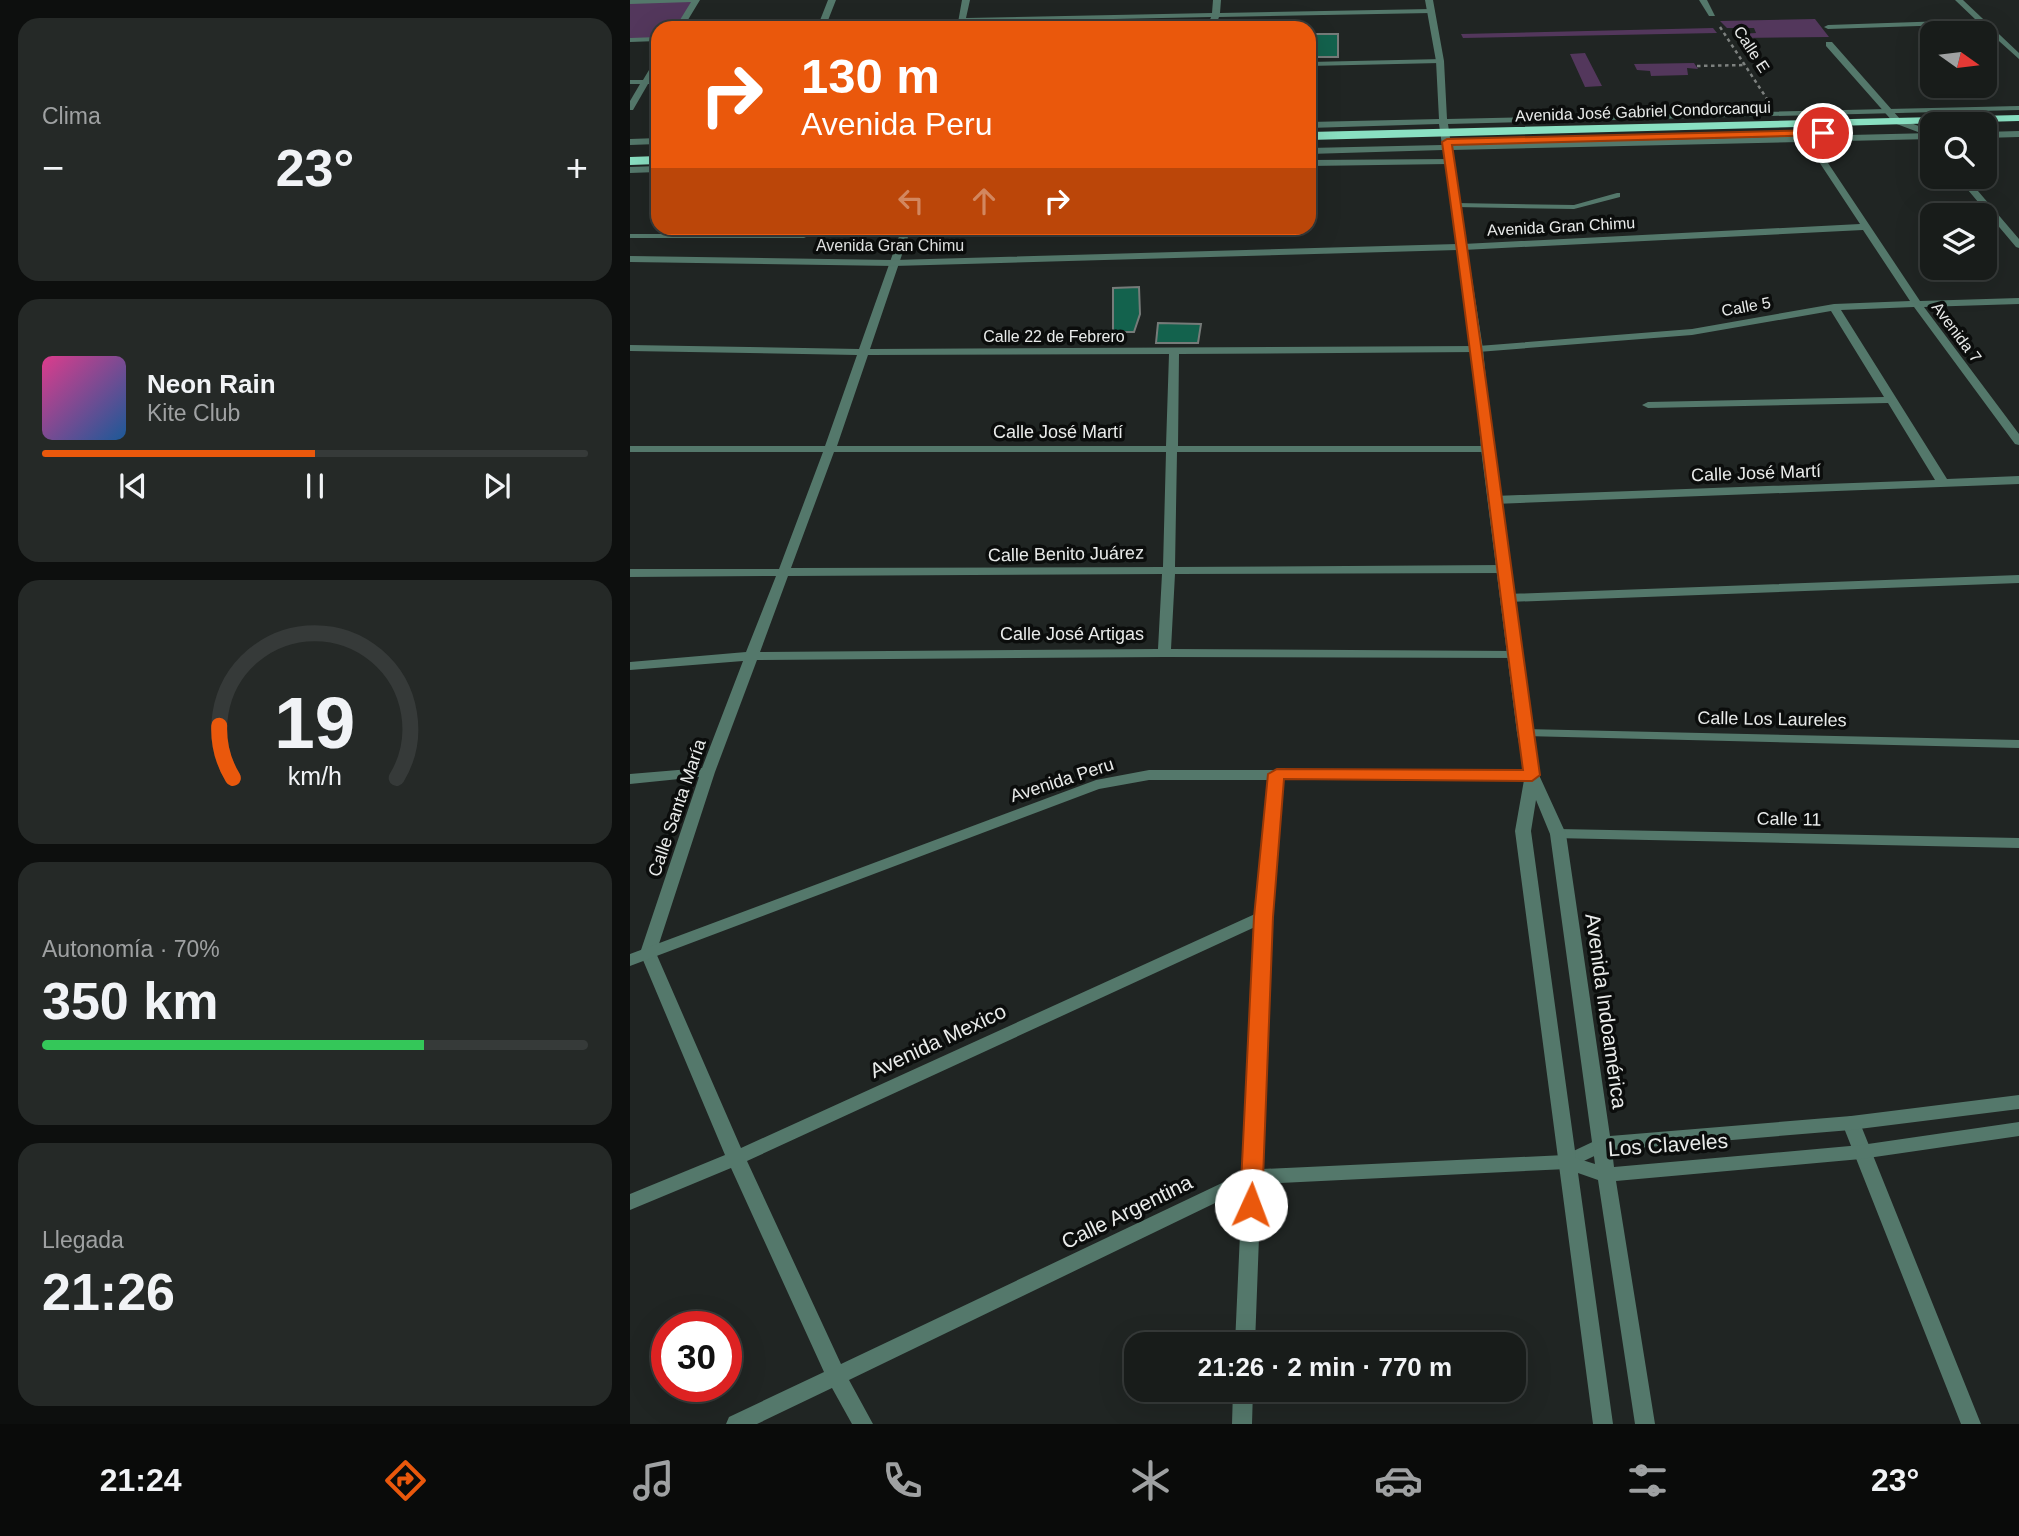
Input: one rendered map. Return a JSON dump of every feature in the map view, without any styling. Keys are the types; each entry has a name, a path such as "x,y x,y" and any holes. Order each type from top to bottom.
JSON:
{"highway":[{"name":"Avenida José Gabriel Condorcanqui","path":"1316,145 1445,136 2019,118"},
{"path":"1997,128 2019,127"},
{"name":"Avenida José Gabriel Condorcanqui","path":"1316,136 1920,135"},
{"path":"630,152 651,151"},
{"path":"630,161 651,160"}],"street":[{"path":"630,2 696,0"},
{"path":"683,21 696,0"},
{"path":"824,21 832,0"},
{"path":"962,21 966,0"},
{"path":"1213,21 1217,0"},
{"name":"Avenida Indoamérica","path":"1429,0 1440,61 1445,136 1478,349 1487,449 1516,655 1524,733 1532,775 1558,834 1606,1175 1645,1424"},
{"name":"Calle E","path":"1703,0 1712,14"},
{"path":"1959,0 1981,21"},
{"path":"1038,21 1216,14 1431,11"},
{"path":"1828,27 1920,24"},
{"path":"1997,36 2019,57"},
{"path":"630,40 651,39"},
{"path":"1829,44 1897,121 1920,131"},
{"path":"1316,64 1440,61"},
{"path":"630,108 651,74"},
{"path":"630,82 651,82"},
{"name":"Avenida José Gabriel Condorcanqui","path":"1316,150 1445,136 1776,114 2019,108"},
{"name":"Avenida José Gabriel Condorcanqui","path":"1316,126 1445,136"},
{"path":"1997,135 2019,134"},
{"name":"Avenida 7","path":"1807,137 1916,303 2019,442"},
{"path":"630,142 651,141"},
{"path":"1316,163 1449,161"},
{"path":"630,170 651,169"},
{"path":"1971,189 2019,244"},
{"name":"Avenida Gran Chimu","path":"630,259 894,262 1463,247 1864,227"},
{"name":"Calle Santa María","path":"648,953 708,772 830,449 904,235"},
{"name":"Calle 5","path":"1478,349 1692,332 1834,307 2019,301"},
{"path":"1834,307 1943,483"},
{"name":"Calle 22 de Febrero","path":"630,348 863,352 1478,349"},
{"path":"1164,653 1169,571 1174,351"},
{"path":"1648,405 1890,400"},
{"name":"Calle José Martí","path":"630,449 1487,449"},
{"name":"Calle José Martí","path":"1494,500 2019,480"},
{"name":"Calle Benito Juárez","path":"630,573 782,575 1503,569"},
{"path":"1508,598 2019,579"},
{"name":"Calle José Artigas","path":"630,666 752,656 1164,653 1516,655"},
{"name":"Calle Los Laureles","path":"1524,733 2019,744"},
{"path":"630,779 708,772"},
{"path":"1246,1332 1264,917 1277,774"},
{"name":"Avenida Peru","path":"630,960 1096,785 1149,775 1532,775"},
{"name":"Avenida Indoamérica","path":"1532,775 1523,831 1604,1424"},
{"name":"Calle 11","path":"1558,834 2019,844"},
{"name":"Avenida Mexico","path":"630,1202 736,1158 1264,917"},
{"path":"648,953 736,1158 836,1376 863,1424"},
{"name":"Los Claveles","path":"1567,1162 1603,1144 1851,1123 2019,1102"},
{"path":"1851,1123 1971,1424"},
{"name":"Los Claveles","path":"1567,1162 1606,1175 1861,1152 2019,1129"},
{"name":"Calle Argentina","path":"736,1424 1252,1177 1567,1162"},
{"path":"1242,1424 1243,1402"}],"lane":[{"path":"1455,205 1574,206 1617,195"},
{"path":"630,236 804,236"}],"path":[{"name":"Calle E","path":"1712,14 1776,114"},
{"path":"1697,66 1746,65"}],"shaded area":[{"path":"696,0 683,21 651,21 651,39 630,40 630,2"},
{"path":"1815,19 1829,37 1739,38 1737,34 1756,33 1754,28 1727,28 1720,21"},
{"path":"1713,28 1717,33 1463,38 1461,34"},
{"path":"1585,53 1602,86 1585,87 1570,54"},
{"path":"1694,63 1698,69 1687,68 1688,75 1651,76 1650,71 1637,70 1634,64"}],"building":[{"path":"1316,34 1338,34 1338,57 1316,57"},
{"path":"1139,287 1140,314 1134,332 1113,332 1113,288"},
{"path":"1158,323 1201,324 1198,343 1156,343"}],"route":[{"path":"1251,1205 1264,917 1277,774 1532,775 1524,733 1516,655 1487,449 1478,349 1447,142 1823,133"}]}
